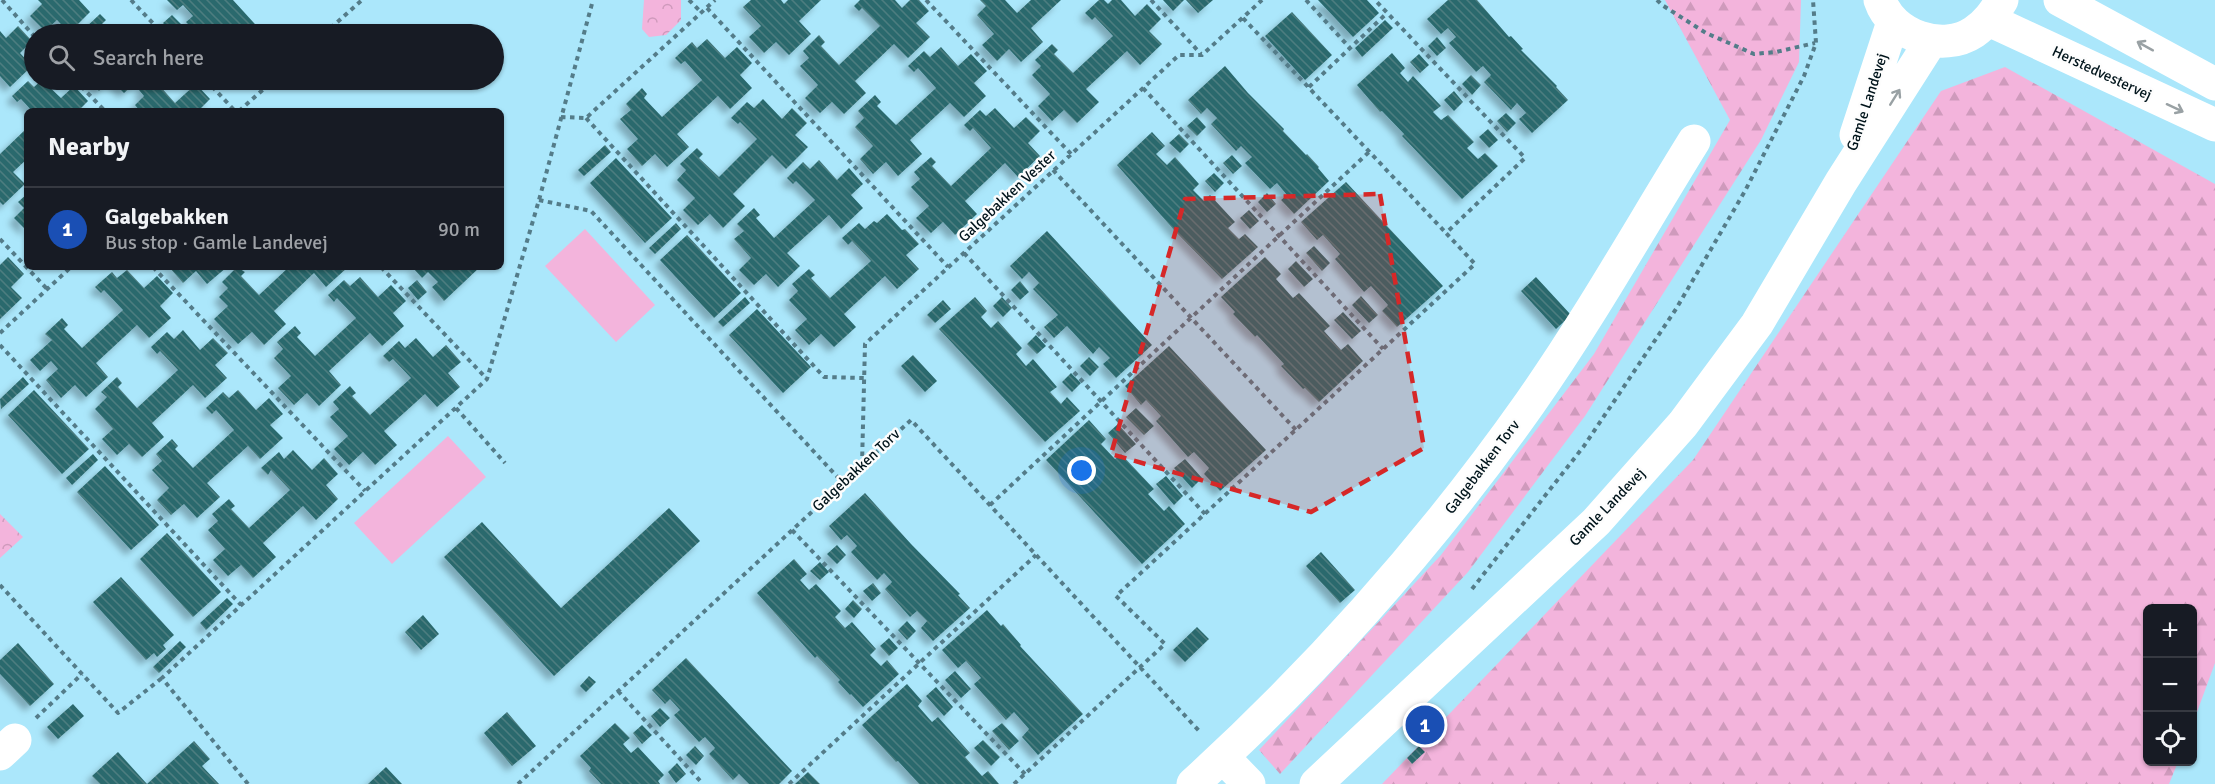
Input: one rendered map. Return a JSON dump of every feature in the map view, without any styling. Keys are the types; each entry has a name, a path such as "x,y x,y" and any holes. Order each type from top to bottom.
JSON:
{"street":[{"path":"2060,0 2215,84"},
{"path":"1887,11 1910,34 1930,41 1952,40 1972,33 1996,10"},
{"name":"Herstedvestervej","path":"1996,10 2215,125"},
{"name":"Gamle Landevej","path":"1841,182 1887,11"},
{"name":"Gamle Landevej","path":"1316,784 1596,522 1683,424 1757,324 1841,182 1930,41"},
{"name":"Galgebakken Torv","path":"1193,784 1223,757 1358,620 1451,509 1530,402 1694,141"},
{"path":"1223,757 1249,784"}],"path":[{"path":"2,0 24,25"},
{"path":"131,0 154,24"},
{"path":"335,24 362,0"},
{"path":"0,585 118,713 162,678 487,379 539,200 593,0"},
{"path":"689,0 701,12"},
{"path":"561,117 586,118 715,0"},
{"path":"926,0 1071,154"},
{"path":"1151,0 1202,55 1262,0"},
{"path":"1306,0 1350,48"},
{"path":"1375,0 1526,158 1446,233"},
{"path":"1657,0 1706,33 1754,54 1776,52 1816,43"},
{"path":"1467,595 1584,446 1676,309 1766,152 1804,76 1816,43 1813,0"},
{"path":"707,8 948,267"},
{"path":"1308,87 1387,13"},
{"path":"1014,784 1166,644 1116,596 1475,264 1243,18"},
{"name":"Galgebakken Vester","path":"862,466 865,344 1179,54 1202,55"},
{"path":"1143,88 1383,349"},
{"path":"85,90 102,108"},
{"path":"216,90 234,108"},
{"path":"240,108 261,90"},
{"path":"586,118 824,377 864,378"},
{"path":"990,505 1369,152"},
{"path":"1053,170 1296,430"},
{"path":"539,200 591,211 843,483"},
{"path":"0,239 24,265"},
{"path":"964,253 1205,514"},
{"path":"29,270 46,289"},
{"path":"0,333 67,270"},
{"path":"156,270 365,491"},
{"path":"384,270 487,379"},
{"path":"0,345 241,605"},
{"path":"456,408 505,463"},
{"name":"Galgebakken Torv","path":"518,784 911,420 1223,757"},
{"path":"792,530 1025,774"},
{"path":"789,784 1036,555"},
{"path":"8,747 82,674"},
{"path":"162,678 248,784"},
{"path":"618,691 703,784"}],"highlighted area":[{"path":"1380,194 1424,448 1311,512 1111,454 1185,199"}],"green space":[{"path":"644,0 681,0 681,20 666,35 649,37 642,29"},
{"path":"1665,0 1801,0 1799,62 1761,140 1585,416 1468,572 1280,774 1259,750 1441,555 1594,354 1730,120"},
{"path":"2005,67 2215,184 2215,663 2197,712 2197,604 2143,604 2143,766 2176,766 2169,784 1382,784 1693,460 1941,91"},
{"path":"585,229 655,305 616,342 545,266"},
{"path":"448,436 486,477 392,564 354,523"},
{"path":"0,514 23,537 0,558"}],"building":[{"path":"38,0 79,0 90,12 78,24 61,24 57,20 53,24 38,24 30,16 42,4"},
{"path":"167,0 233,0 255,24 188,24 186,22 193,16 183,5 177,10"},
{"path":"751,0 781,0 784,4 788,0 821,0 799,21 811,34 789,55 776,42 764,53 749,37 761,26 743,7"},
{"path":"860,0 895,0 902,8 910,0 919,0 929,11 916,23 930,37 908,58 894,44 855,81 866,93 844,114 832,102 820,113 805,98 818,85 800,66 809,58 803,51 819,35 825,42 821,46 839,65 880,26 862,8 859,11 854,6"},
{"path":"980,0 1005,0 1017,13 1031,0 1061,0 1031,28 1043,42 1021,62 1009,49 997,61 982,45 994,34 977,15 986,6"},
{"path":"1099,0 1104,0 1108,4 1112,0 1121,0 1135,16 1147,4 1161,19 1149,31 1162,44 1140,65 1127,51 1086,89 1099,102 1077,123 1064,110 1052,121 1038,106 1050,94 1032,75 1041,66 1035,60 1052,44 1058,50 1054,54 1073,73 1113,36 1095,17 1092,20 1085,13"},
{"path":"1163,0 1184,0 1173,11"},
{"path":"1186,0 1213,0 1198,13"},
{"path":"1318,0 1367,0 1379,13 1353,37"},
{"path":"1448,0 1477,0 1568,100 1532,133 1519,119 1526,113 1517,103 1511,110 1484,82 1491,75 1483,66 1476,72 1449,43 1456,37 1448,28 1441,34 1427,19"},
{"path":"1292,12 1332,55 1305,80 1265,36"},
{"path":"100,14 106,20 102,24 89,24"},
{"path":"172,15 181,24 164,24"},
{"path":"1385,20 1393,28 1362,57 1355,48"},
{"path":"18,26 24,32 24,49 20,53 24,57 24,74 10,87 0,76 0,31 6,38"},
{"path":"1437,37 1446,48 1437,56 1428,46"},
{"path":"707,39 725,58 737,47 752,63 740,75 752,88 730,109 718,96 677,134 689,147 667,167 655,154 642,166 627,149 638,139 620,119 631,110 626,104 642,88 647,94 644,98 662,117 702,80 685,61 681,64 675,58 692,42 697,48"},
{"path":"941,47 958,66 971,54 987,71 974,83 986,96 964,117 950,103 910,140 922,154 898,176 886,162 873,174 860,159 873,146 855,127 864,118 858,111 875,95 881,102 877,106 896,125 936,88 918,68 914,72 908,66 924,51 930,57"},
{"path":"1392,53 1405,68 1400,73 1408,82 1413,76 1441,106 1433,112 1441,120 1448,115 1474,142 1467,148 1478,159 1485,153 1498,166 1462,199 1357,85"},
{"path":"1419,54 1429,65 1420,73 1410,62"},
{"path":"1225,66 1284,129 1283,131 1319,167 1329,181 1294,214 1281,200 1287,195 1277,183 1270,189 1245,163 1252,157 1241,146 1236,151 1211,124 1217,118 1207,108 1201,114 1188,100"},
{"path":"1471,75 1481,85 1472,95 1462,84"},
{"path":"24,85 24,90 53,90 61,98 70,90 78,90 88,101 81,108 29,108 21,99 17,102 12,96"},
{"path":"139,90 163,90 175,103 189,90 202,90 210,99 201,108 138,108 135,105 144,96"},
{"path":"1454,91 1463,102 1454,111 1444,100"},
{"path":"763,99 782,119 792,108 807,123 795,135 808,147 786,169 772,155 733,194 745,206 723,228 710,214 698,225 683,210 695,198 677,180 686,170 680,164 697,148 703,154 699,158 719,177 757,139 740,122 738,124 731,118 747,102 754,108"},
{"path":"995,108 1014,128 1026,117 1040,131 1028,143 1040,156 1018,177 1005,163 965,201 977,214 955,235 943,222 931,233 916,218 929,206 911,187 920,179 914,172 931,157 936,162 932,166 951,186 991,148 973,128 970,131 964,125 980,110 986,116"},
{"path":"1506,113 1516,123 1507,132 1497,121"},
{"path":"1197,117 1206,127 1197,136 1187,126"},
{"path":"1488,129 1498,140 1489,148 1479,137"},
{"path":"24,131 24,162 13,172 24,185 3,205 0,202 0,154"},
{"path":"1152,132 1165,146 1156,154 1167,165 1175,157 1199,184 1193,190 1204,201 1210,195 1235,222 1228,228 1239,239 1245,234 1258,247 1222,279 1174,230 1117,165"},
{"path":"1179,134 1189,144 1180,153 1169,143"},
{"path":"605,145 611,152 584,176 578,170"},
{"path":"1232,155 1242,166 1233,174 1223,163"},
{"path":"616,158 672,218 645,243 590,183"},
{"path":"819,160 837,180 849,168 863,184 851,195 863,208 841,229 829,215 787,253 800,266 778,287 766,274 754,285 739,270 751,258 734,239 744,231 737,224 754,208 760,215 756,218 774,238 815,200 796,181 793,184 787,178 803,162 810,169"},
{"path":"1214,173 1224,183 1215,192 1205,181"},
{"path":"1346,182 1443,286 1397,327 1382,311 1388,305 1371,286 1364,292 1335,259 1340,254 1323,235 1317,240 1301,222"},
{"path":"1267,193 1276,204 1267,212 1258,202"},
{"path":"24,197 24,208 18,202"},
{"path":"24,208 24,228 14,218"},
{"path":"1249,210 1259,221 1250,229 1240,218"},
{"path":"887,214 919,244 906,255 919,269 897,289 885,276 844,314 856,327 834,347 821,334 809,345 795,330 807,319 789,300 798,291 792,284 809,269 815,275 811,278 830,298 871,261 852,241 848,245 842,238 859,223 865,229 874,221 877,223"},
{"path":"676,223 681,229 655,254 649,248"},
{"path":"1047,231 1152,345 1116,378 1103,364 1110,358 1099,347 1093,354 1067,326 1054,338 1044,327 1058,315 1033,289 1039,283 1029,272 1022,279 1010,266"},
{"path":"687,235 741,293 714,318 660,260"},
{"path":"1314,246 1330,263 1322,271 1306,253"},
{"path":"8,257 24,274 11,287 22,298 0,319 0,265"},
{"path":"1265,257 1281,274 1276,279 1293,298 1299,293 1330,326 1324,331 1341,350 1348,344 1363,361 1319,402 1281,366 1284,364 1257,335 1255,337 1233,314 1235,312 1221,297"},
{"path":"1296,261 1313,279 1304,287 1288,269"},
{"path":"127,270 144,288 157,276 173,293 160,306 171,318 149,338 137,325 96,363 108,377 86,397 75,385 61,398 46,380 58,369 51,361 40,371 30,360 52,340 45,334 62,318 68,325 64,329 82,348 123,310 104,290 101,293 95,287 112,272 117,278"},
{"path":"172,270 223,270 207,284 196,271 183,283"},
{"path":"234,270 242,270 245,272 241,276 259,295 286,270 345,270 326,287 314,273 274,311 286,324 264,345 252,332 238,344 214,319 228,306 219,297 228,288 222,282"},
{"path":"415,270 477,270 444,301 432,287 438,282 428,272 422,278"},
{"path":"360,277 378,297 391,285 406,301 393,313 404,326 382,346 370,333 329,371 341,385 319,406 307,393 294,405 278,388 291,376 274,358 283,349 277,342 295,326 301,333 297,337 315,356 356,318 337,298 334,302 328,295 344,280 350,286"},
{"path":"1536,277 1571,315 1556,329 1521,291"},
{"path":"417,280 427,292 418,300 408,288"},
{"path":"1020,281 1029,292 1020,300 1011,290"},
{"path":"1361,296 1378,315 1369,323 1352,305"},
{"path":"745,297 750,303 723,327 718,322"},
{"path":"975,297 987,311 981,317 991,328 998,321 1022,348 1016,354 1026,366 1033,359 1057,387 1050,392 1061,404 1067,397 1080,411 1045,442 939,329"},
{"path":"1002,297 1012,308 1003,317 993,306"},
{"path":"943,300 951,309 935,323 927,315"},
{"path":"757,309 811,367 783,393 729,335"},
{"path":"1343,312 1361,331 1352,339 1334,320"},
{"path":"183,330 200,350 213,338 228,353 215,365 227,378 205,398 193,385 152,423 164,437 142,457 129,444 117,455 102,439 113,429 95,409 107,397 101,392 117,377 122,383 118,387 137,408 178,370 160,351 157,354 151,347 167,332 174,339"},
{"path":"1036,335 1046,346 1037,354 1027,344"},
{"path":"416,338 433,357 446,345 461,362 448,373 460,387 437,407 425,394 384,431 397,445 375,465 363,452 349,465 334,449 348,436 330,417 339,409 333,402 350,386 356,393 352,396 370,415 411,378 393,359 389,362 383,356 399,341 405,348"},
{"path":"1169,346 1266,450 1220,491 1204,474 1209,468 1194,452 1188,457 1156,421 1161,416 1146,400 1141,405 1125,386"},
{"path":"913,355 937,381 925,392 901,366"},
{"path":"1089,357 1099,367 1090,376 1080,366"},
{"path":"1071,373 1081,383 1072,392 1062,382"},
{"path":"23,377 29,384 1,409 0,399"},
{"path":"34,390 89,449 62,474 8,415"},
{"path":"238,390 256,410 269,398 283,414 270,425 283,438 260,459 248,446 207,483 220,497 197,518 184,504 171,515 157,500 169,488 152,470 162,461 156,454 172,439 178,446 175,449 193,468 234,430 216,410 212,414 206,408 223,392 229,398"},
{"path":"1136,408 1154,426 1144,435 1126,417"},
{"path":"1089,420 1106,439 1101,444 1115,459 1121,454 1154,489 1148,494 1164,511 1169,506 1185,524 1142,564 1046,460"},
{"path":"1118,424 1136,444 1125,453 1108,433"},
{"path":"293,450 312,470 324,458 338,474 326,485 338,499 316,520 303,506 263,543 276,557 253,578 241,565 228,576 213,560 225,549 208,530 218,521 212,514 229,499 235,506 231,509 249,528 290,490 271,470 268,475 261,468 279,452 284,459"},
{"path":"93,454 98,460 72,485 66,478"},
{"path":"1185,459 1202,478 1192,488 1174,468"},
{"path":"105,466 159,525 131,550 77,492"},
{"path":"1166,476 1183,496 1174,505 1156,484"},
{"path":"865,493 960,594 958,595 970,608 933,641 921,628 927,621 917,611 910,617 885,589 892,582 884,573 877,580 851,552 857,546 847,535 841,540 829,526"},
{"path":"669,508 700,541 554,676 444,557 482,522 561,608"},
{"path":"167,533 221,592 193,617 140,559"},
{"path":"837,545 846,555 837,564 827,554"},
{"path":"1321,552 1355,590 1340,603 1306,566"},
{"path":"794,559 807,574 800,580 809,590 816,584 841,611 835,617 845,628 852,622 876,649 870,655 881,666 887,660 899,674 863,707 757,593"},
{"path":"820,562 829,572 820,580 810,571"},
{"path":"121,577 174,635 163,645 166,649 157,657 154,653 146,660 93,602"},
{"path":"873,583 881,593 872,601 863,591"},
{"path":"227,598 233,604 206,630 200,623"},
{"path":"853,600 862,609 854,618 845,609"},
{"path":"987,610 1001,626 1003,624 1020,646 1083,714 1038,755 1022,737 1029,729 1014,712 1006,720 974,684 981,678 966,661 958,668 942,650"},
{"path":"423,615 439,634 421,650 405,632"},
{"path":"907,621 916,631 907,640 898,630"},
{"path":"1197,627 1209,639 1185,662 1173,650"},
{"path":"889,638 898,648 889,656 880,646"},
{"path":"180,641 186,647 159,673 153,667"},
{"path":"18,643 54,684 30,706 0,674 0,660"},
{"path":"686,658 792,771 779,784 749,784 739,774 733,780 709,754 715,748 705,737 699,742 674,715 680,710 670,699 665,704 652,690"},
{"path":"955,671 971,689 961,698 945,680"},
{"path":"589,676 596,682 586,692 580,686"},
{"path":"907,684 922,701 918,706 932,722 938,717 970,753 965,757 982,776 988,771 999,784 919,784 898,761 896,762 862,725"},
{"path":"936,687 953,707 944,716 926,696"},
{"path":"73,704 84,716 58,739 47,727"},
{"path":"660,708 670,718 660,727 651,716"},
{"path":"507,712 536,746 512,766 484,733"},
{"path":"615,723 630,738 623,744 631,753 638,747 664,775 658,781 660,784 601,784 589,771 591,768 580,756"},
{"path":"1002,723 1019,741 1009,750 992,731"},
{"path":"642,725 652,735 642,744 633,733"},
{"path":"983,740 1000,757 991,766 974,748"},
{"path":"194,741 210,759 202,766 219,784 147,784"},
{"path":"695,746 704,756 696,765 686,755"},
{"path":"1419,746 1425,752 1412,764 1407,758"},
{"path":"118,752 147,784 100,784 92,776"},
{"path":"677,763 686,774 676,783 668,772"},
{"path":"386,767 402,784 368,784"},
{"path":"808,772 820,784 795,784"}],"place":[{"name":"Galgebakken","path":"1425,725"}]}
